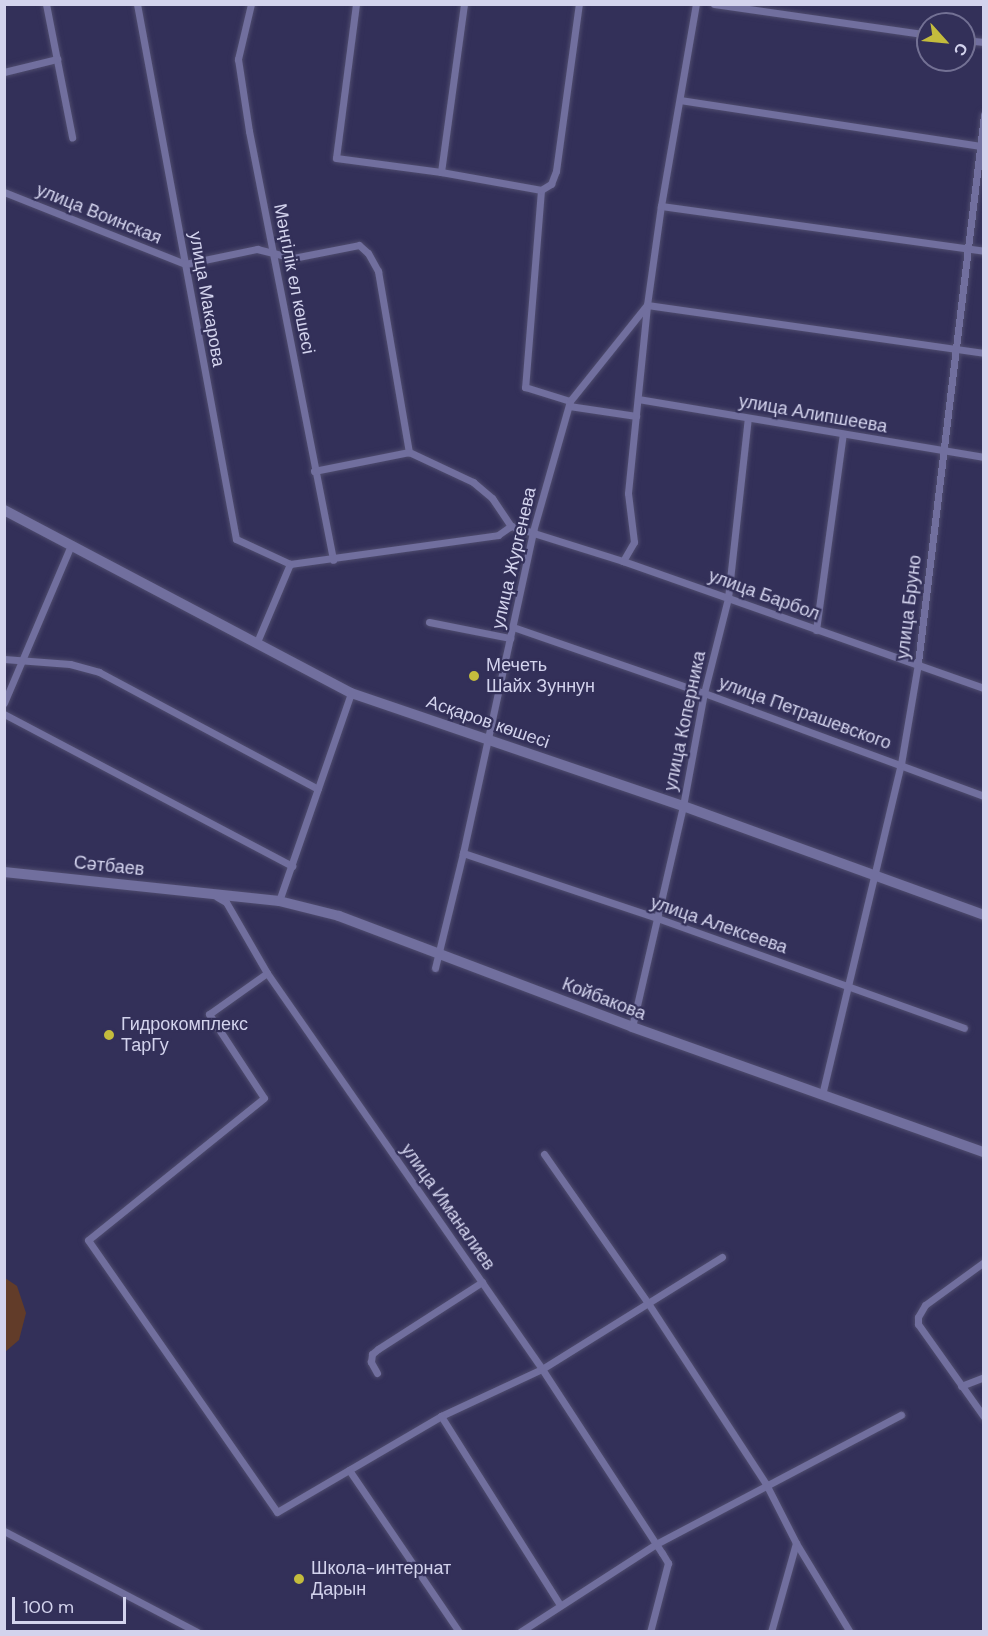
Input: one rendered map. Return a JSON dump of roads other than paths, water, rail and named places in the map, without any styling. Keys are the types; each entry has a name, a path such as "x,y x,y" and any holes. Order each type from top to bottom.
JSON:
{"main road":[{"name":"Асқаров көшесі","path":"4,510 351,693 683,806 984,915"},
{"name":"Сәтбаев","path":"4,872 210,892"},
{"name":"Койбакова","path":"210,892 279,902 339,916 632,1028 984,1152"}],"street":[{"path":"46,4 72,138"},
{"name":"улица Макарова","path":"137,4 236,539 290,564"},
{"name":"Мәңгілік ел көшесі","path":"251,4 238,59 249,131 275,254 314,471 333,560"},
{"path":"356,4 336,158 441,172 541,190 551,184 556,171 579,4"},
{"path":"441,172 464,4"},
{"path":"623,561 634,542 635,532 628,493 647,305 661,206 696,4"},
{"path":"714,4 916,33"},
{"path":"4,72 57,59"},
{"path":"680,100 981,146"},
{"name":"улица Бруно","path":"822,1095 901,764 918,663 966,248 984,115"},
{"path":"541,190 525,387 570,404 636,416"},
{"name":"улица Воинская","path":"4,192 185,264"},
{"path":"661,206 984,251"},
{"path":"185,264 257,249 292,258 359,245 368,253 378,271 409,452"},
{"path":"570,404 647,305"},
{"path":"647,305 984,353"},
{"name":"улица Алипшеева","path":"638,399 984,457"},
{"name":"улица Жургенева","path":"435,968 464,854 533,531 570,404"},
{"name":"улица Коперника","path":"632,1028 683,806 704,693 728,598 748,418"},
{"path":"816,630 843,434"},
{"path":"257,642 290,564 333,560 387,549 498,535 512,526 492,498 473,482 409,452 314,471"},
{"name":"улица Барбол","path":"512,526 623,561 984,688"},
{"path":"4,703 71,545"},
{"path":"429,622 510,638"},
{"name":"улица Петрашевского","path":"513,627 704,693 984,796"},
{"path":"4,659 70,664 105,675 318,789"},
{"path":"279,902 351,693"},
{"path":"4,714 292,866"},
{"name":"улица Алексеева","path":"464,854 657,918 964,1028"},
{"name":"улица Иманалиев","path":"210,892 226,902 267,973 542,1369 668,1563 650,1632"},
{"path":"267,973 209,1014 264,1098 88,1240 277,1512 441,1416 542,1369 722,1257"},
{"path":"544,1154 648,1302 766,1484 796,1543 850,1632"},
{"path":"984,1262 925,1305 918,1317 918,1324 984,1418"},
{"path":"377,1373 371,1362 372,1354 482,1282"},
{"path":"961,1386 984,1377"},
{"path":"520,1632 656,1544 901,1414"},
{"path":"441,1416 560,1605"},
{"path":"349,1470 459,1632"},
{"path":"4,1531 197,1632"},
{"path":"771,1632 796,1543"}],"place":[{"name":"Мечеть Шайх Зуннун","path":"474,676"},
{"name":"Гидрокомплекс ТарГу","path":"109,1035"},
{"name":"Школа-интернат Дарын","path":"299,1579"}]}
